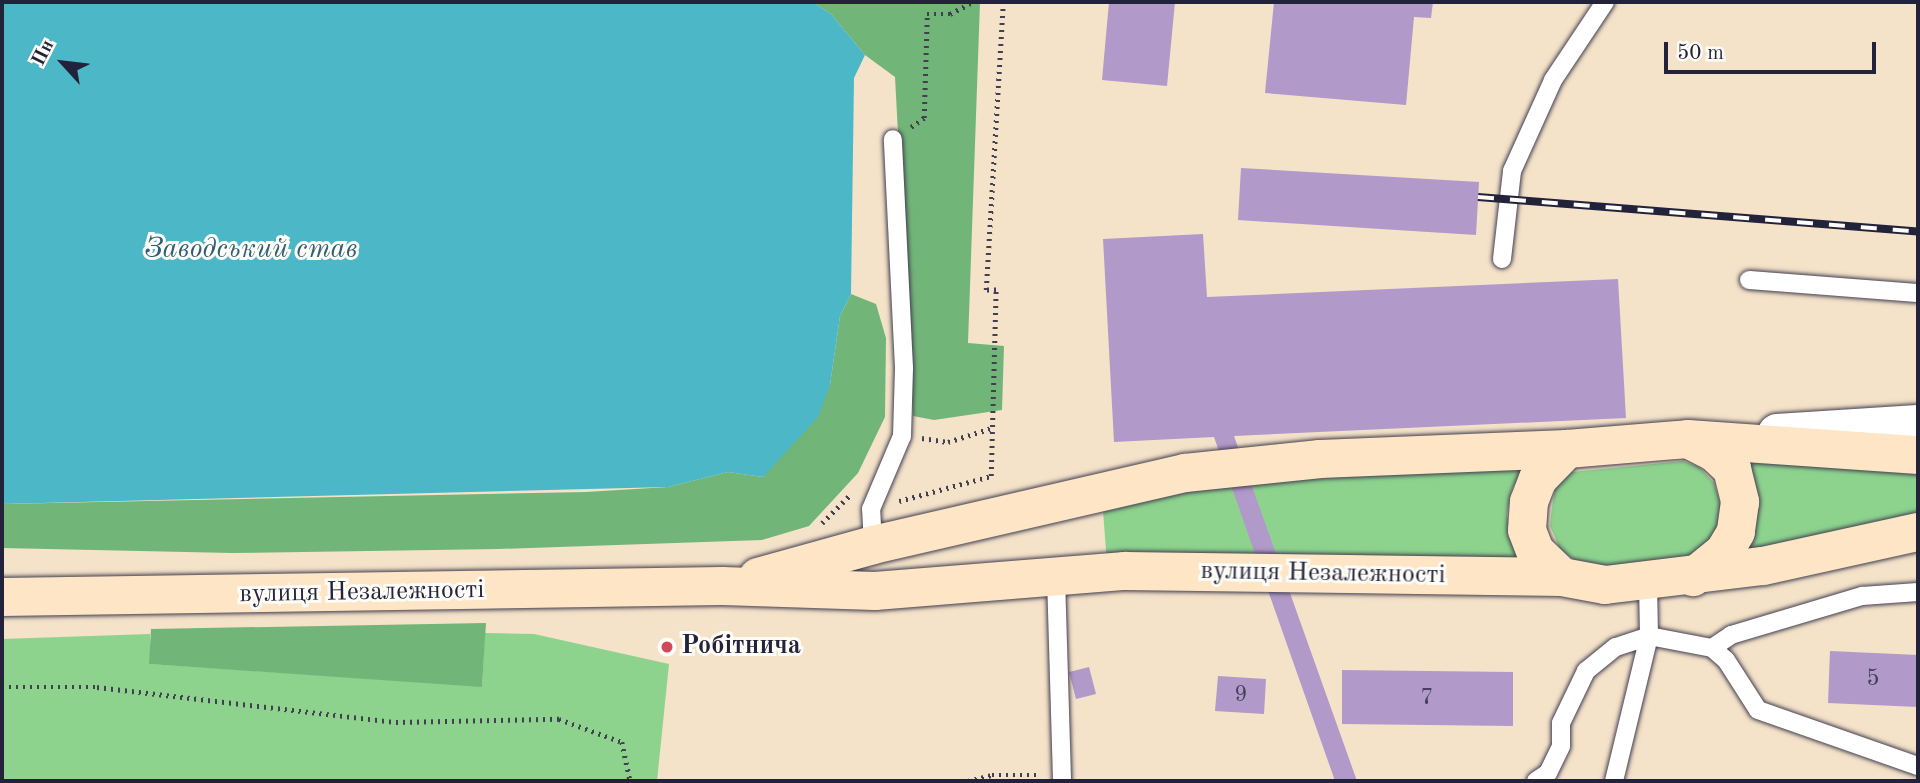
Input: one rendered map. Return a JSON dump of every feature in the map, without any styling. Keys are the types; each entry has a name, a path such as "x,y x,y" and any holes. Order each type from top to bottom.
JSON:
{"main road":[{"name":"вулиця Незалежності","path":"722,586 872,527 1185,473 1320,459 1567,449 1688,439 1918,455"},
{"path":"1688,439 1714,452 1732,469 1740,502 1735,532 1724,552 1693,577"},
{"path":"1562,577 1535,551 1527,530 1529,502 1538,479 1567,449"},
{"name":"вулиця Незалежності","path":"2,597 722,586 875,592 1125,571 1562,577 1605,585 1693,577 1918,533"}],"street":[{"path":"1688,439 1918,424"}],"lane":[{"path":"1502,259 1512,171 1553,80 1605,2"},
{"path":"872,527 902,436 904,368 893,139"},
{"path":"1749,280 1918,293"},
{"path":"1056,577 1062,778"},
{"path":"1614,781 1649,636 1648,583"},
{"path":"1712,648 1731,635 1862,596 1918,592"},
{"path":"1536,781 1548,773 1561,747 1561,723 1586,671 1616,647 1649,636 1712,648 1726,660 1758,710 1834,740 1918,766"}],"path":[{"path":"893,139 924,118 927,14 950,14 973,2"},
{"path":"872,527 992,476 996,290 986,290 1003,2"},
{"path":"902,436 948,442 992,428"},
{"path":"811,528 840,508 857,486"},
{"path":"2,687 97,687 396,722 559,719 622,742 630,781"},
{"path":"968,781 992,775 1062,778"}],"green space":[{"path":"813,2 980,2 968,343 1004,346 1002,410 934,420 913,416 895,77 865,55 831,14"},
{"path":"851,294 876,304 886,338 885,417 858,473 809,526 762,540 498,549 232,553 2,548 2,504 586,492 668,487 728,472 763,477 830,385 840,316"},
{"path":"1740,456 1918,469 1918,514 1745,554"},
{"path":"1528,460 1512,489 1507,514 1510,538 1523,562 1107,563 1103,511 1190,490"},
{"path":"1683,461 1699,467 1714,483 1722,510 1721,527 1686,565 1628,570 1580,564 1560,549 1550,526 1552,507 1556,484 1572,472"},
{"path":"486,623 482,687 149,664 151,629"},
{"path":"485,633 534,634 669,664 657,781 2,781 2,639 150,634 150,664 482,686"}],"water":[{"name":"Заводський став","path":"2,2 813,2 831,14 865,55 854,78 851,294 840,316 830,385 818,417 763,477 728,472 668,487 2,504"}],"building":[{"path":"1109,2 1175,2 1167,86 1102,80"},
{"path":"1274,2 1433,2 1431,18 1414,17 1406,105 1265,93"},
{"path":"1241,168 1479,182 1476,235 1238,220"},
{"path":"1203,234 1207,297 1618,279 1626,418 1234,436 1357,781 1335,781 1214,437 1114,442 1103,239"},
{"path":"1830,651 1918,655 1918,707 1828,703"},
{"path":"1089,667 1096,694 1076,699 1069,672"},
{"path":"1342,670 1513,672 1513,726 1342,724"},
{"path":"1218,676 1266,679 1264,714 1215,711"}],"railway":[{"path":"1478,197 1918,232"}],"place":[{"name":"Робітнича","path":"667,647"}]}
